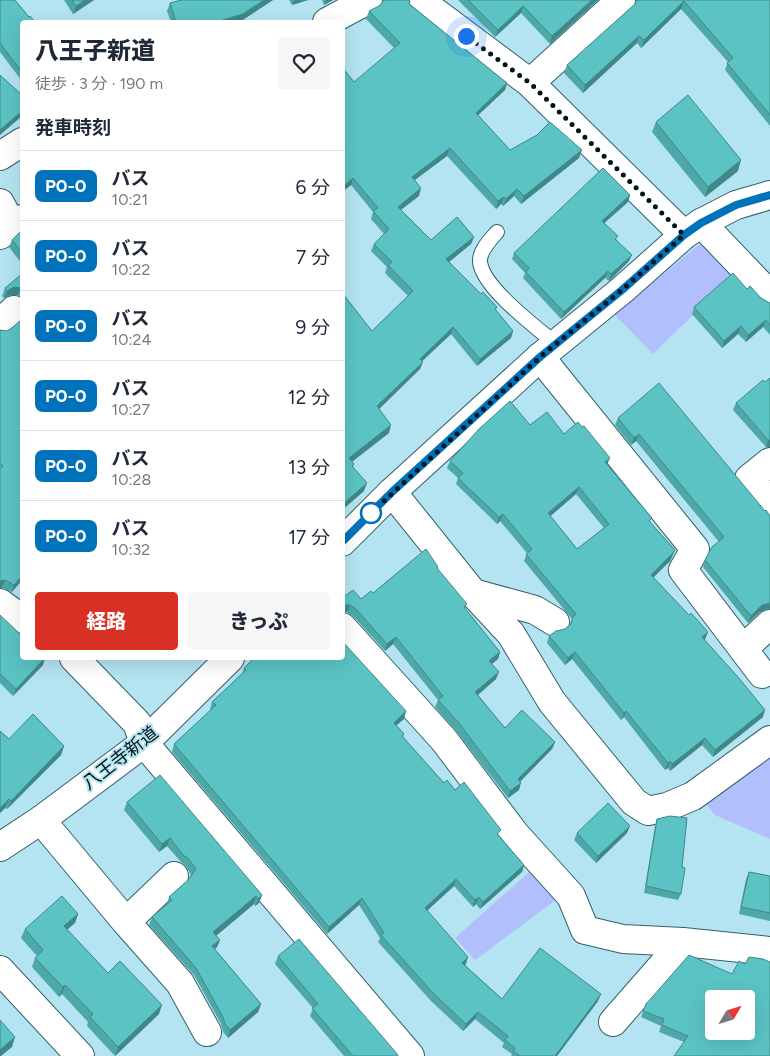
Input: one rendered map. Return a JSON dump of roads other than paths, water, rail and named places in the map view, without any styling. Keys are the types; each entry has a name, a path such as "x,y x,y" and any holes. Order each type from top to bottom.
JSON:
{"street":[{"path":"332,20 368,0"},
{"path":"419,0 530,83 693,229 770,295"},
{"path":"530,83 621,0"},
{"path":"0,156 20,143"},
{"path":"345,535 548,351 693,229 736,205 770,195"},
{"path":"548,351 695,549 683,570 762,674"},
{"path":"770,462 749,479 770,502"},
{"path":"392,492 473,594 510,634 552,702 634,802 648,811 692,796 770,740"},
{"path":"473,594 535,610 555,622"},
{"path":"0,603 20,618"},
{"path":"744,648 770,624"},
{"path":"345,630 444,740 515,834 571,896 585,930 623,939 683,942 770,951"},
{"path":"76,660 137,723 144,743 410,1056"},
{"name":"八王寺新道","path":"0,847 40,820 144,743 228,660"},
{"path":"40,820 180,984 206,1032"},
{"path":"126,922 174,876"},
{"path":"613,1022 683,942"},
{"path":"0,970 80,1056"}],"lane":[{"path":"497,232 485,245 480,261 484,275 548,351"}]}
